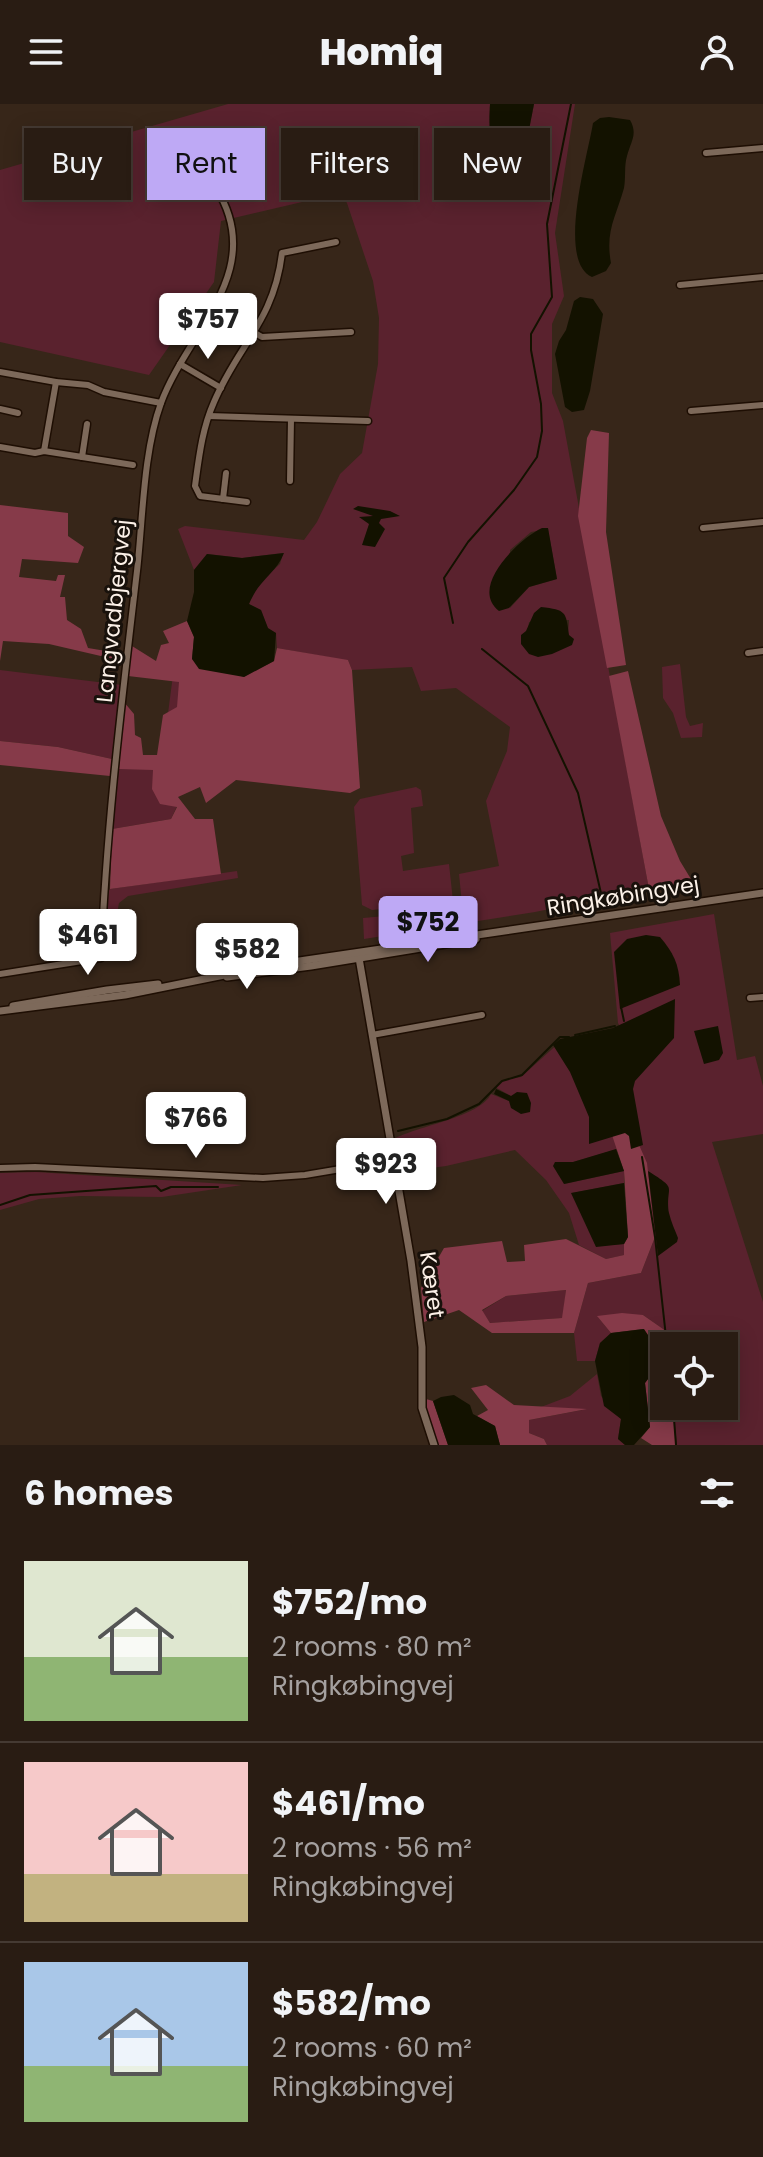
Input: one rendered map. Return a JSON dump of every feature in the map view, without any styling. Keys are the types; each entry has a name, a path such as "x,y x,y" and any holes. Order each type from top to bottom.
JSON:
{"street":[{"path":"706,153 763,148"},
{"name":"Langvadbjergvej","path":"0,974 101,958 104,892 125,669 150,447 161,403 229,278 234,252 232,224 223,200"},
{"path":"314,235 317,246"},
{"path":"247,502 200,496 195,486 203,432 221,388 272,300 282,253 336,242"},
{"path":"680,285 763,277"},
{"path":"339,321 339,332"},
{"path":"255,333 262,337 351,332"},
{"path":"180,364 221,388"},
{"path":"0,372 88,385 104,392 161,403"},
{"path":"44,451 56,382"},
{"path":"691,411 763,405"},
{"path":"0,409 18,413"},
{"path":"209,416 368,421"},
{"path":"290,481 291,419"},
{"path":"82,457 87,424"},
{"path":"0,447 133,465"},
{"path":"120,463 122,452"},
{"path":"290,453 301,453"},
{"path":"223,499 226,473"},
{"path":"703,528 763,522"},
{"path":"748,653 763,651"},
{"name":"Ringkøbingvej","path":"0,1010 72,1003 253,968 763,893"},
{"name":"Ringkøbingvej","path":"205,979 245,976 453,944 489,934"},
{"name":"Kæret","path":"359,958 422,1347 422,1408 434,1445"},
{"path":"750,998 763,997"},
{"path":"372,1035 482,1015"},
{"path":"0,1168 263,1178 305,1175 394,1160"}],"shaded area":[{"path":"228,104 490,104 491,128 434,128 434,200 550,200 550,128 529,128 534,104 575,104 555,233 564,296 552,324 552,393 563,421 649,889 535,912 364,939 363,918 452,910 462,904 459,874 499,866 486,801 507,751 510,727 456,688 421,691 412,667 352,670 348,660 161,767 173,675 333,658 277,648 276,633 268,629 261,610 249,604 259,583 280,564 283,553 242,558 207,554 194,570 178,529 185,526 304,540 317,522 340,474 362,453 378,364 379,318 373,281 345,200 418,200 418,128 281,128 281,200 311,200 221,221 214,282 149,375 0,342 0,170 24,163 24,200 131,200 131,132","holes":["548,529 557,579 529,587 510,608 510,550 531,532","569,620 567,638 560,649 548,653 530,654 525,647 529,622"]},
{"path":"490,104 534,104 529,128 489,128"},
{"path":"609,117 630,120 634,134 626,160 624,188 610,233 611,263 606,271 592,277 582,267 576,251 577,206 593,123"},
{"path":"580,297 593,299 603,314 584,410 572,412 565,407 555,354 574,301"},
{"path":"591,430 609,433 606,532 626,665 607,668 578,516 587,438"},
{"path":"0,505 68,513 68,536 84,547 78,563 22,559 19,577 56,581 58,575 65,575 60,597 65,597 67,620 81,629 88,648 118,653 118,660 49,644 3,641 0,661"},
{"path":"358,506 390,511 400,516 381,519 379,523 385,529 375,547 362,545 369,524 359,517 373,516 353,509"},
{"path":"542,528 548,528 557,579 529,587 509,608 499,611 491,601 493,577 511,552"},
{"path":"284,553 249,604 261,610 268,628 276,633 274,661 244,677 199,669 192,659 194,637 187,621 194,592 194,570 207,554 242,558"},
{"path":"541,607 563,613 569,635 574,639 572,645 538,657 529,654 521,644 521,635"},
{"path":"187,621 194,637 192,659 244,677 274,661 277,648 348,660 352,670 360,788 350,793 236,780 206,803 200,787 178,797 195,819 213,819 221,874 110,889 112,829 171,819 177,807 160,804 152,789 153,770 119,769 124,702 134,714 135,735 141,738 143,755 157,755 163,715 177,707 179,682 128,676 132,646 156,661 161,645 169,643 163,631"},
{"path":"680,664 686,717 690,726 703,723 702,737 681,738 673,713 663,698 662,667"},
{"path":"0,670 122,685 112,759 58,747 0,741"},
{"path":"628,671 661,816 680,861 697,889 674,893 669,886 649,889 609,676"},
{"path":"0,741 58,747 112,759 110,776 0,765"},
{"path":"119,769 153,769 177,806 171,819 112,829"},
{"path":"416,787 421,790 423,806 411,808 414,853 401,856 403,871 449,864 453,901 372,910 362,905 354,807 360,799"},
{"path":"237,871 238,878 128,896 119,903 115,955 103,953 106,894 110,889"},
{"path":"714,914 737,1060 755,1056 763,1086 763,1134 712,1142 763,1302 763,1445 677,1445 674,1420 738,1420 738,1332 666,1332 643,1315 598,1317 611,1333 600,1343 595,1361 577,1361 574,1333 588,1283 641,1273 655,1237 613,1135 618,1149 573,1162 564,1184 624,1171 624,1183 572,1193 596,1246 624,1244 625,1255 606,1259 579,1245 569,1213 546,1180 515,1150 446,1166 403,1172 394,1139 462,1115 485,1102 491,1094 509,1101 511,1096 495,1087 504,1080 521,1077 560,1042 621,1029 610,933"},
{"path":"646,935 660,937 668,948 677,965 680,985 620,1009 614,952 627,939"},
{"path":"675,999 674,1038 635,1081 633,1089 643,1145 631,1149 629,1136 625,1133 589,1144 589,1117 570,1072 553,1045 560,1039 613,1028"},
{"path":"718,1026 723,1053 719,1060 704,1064 694,1031"},
{"path":"496,1089 511,1096 517,1092 527,1093 530,1112 521,1114 511,1108 509,1101 494,1094"},
{"path":"632,1129 647,1163 655,1237 641,1273 588,1283 574,1333 492,1333 459,1310 424,1322 421,1288 444,1248 502,1241 507,1262 525,1261 524,1245 566,1239 606,1259 624,1255 628,1237 624,1171 612,1135","holes":["566,1290 562,1318 490,1323 482,1310 506,1296"]},
{"path":"616,1149 624,1171 564,1184 553,1166 555,1162 573,1162"},
{"path":"648,1171 668,1185 669,1213 678,1238 658,1256"},
{"path":"36,1172 242,1185 162,1197 39,1199 0,1210 0,1173"},
{"path":"624,1183 628,1237 624,1244 596,1247 571,1193"},
{"path":"566,1290 563,1318 490,1323 482,1311 506,1296"},
{"path":"622,1313 643,1315 666,1332 650,1332 650,1338 643,1329 611,1333 597,1316"},
{"path":"644,1329 650,1338 650,1376 645,1383 650,1427 634,1445 625,1445 618,1439 621,1419 604,1406 595,1361 600,1343 611,1333"},
{"path":"597,1374 601,1396 621,1419 618,1439 625,1445 547,1445 544,1439 529,1433 529,1420 582,1410 541,1407 570,1396"},
{"path":"650,1376 650,1420 674,1420 676,1445 652,1445 641,1438 650,1427 645,1383"},
{"path":"486,1385 514,1405 587,1409 529,1420 529,1433 544,1439 547,1445 500,1445 495,1426 477,1416 488,1410 471,1388"},
{"path":"454,1395 470,1405 473,1414 495,1426 500,1445 448,1445 433,1401"},
{"path":"426,1399 433,1401 448,1445 438,1445 427,1417"}],"waterway":[{"path":"453,623 444,578 468,542 514,490 537,457 542,431 541,404 531,334 552,297 547,224 571,104"},
{"path":"482,649 528,686 578,793 603,902"},
{"path":"621,1007 624,1021"},
{"path":"575,1035 615,1026"},
{"path":"398,1131 447,1119 479,1104 502,1081 522,1075 560,1037 569,1037"},
{"path":"642,1157 665,1332"},
{"path":"0,1205 30,1195 156,1186 161,1191 171,1187 218,1187"},
{"path":"674,1420 676,1445"}]}
